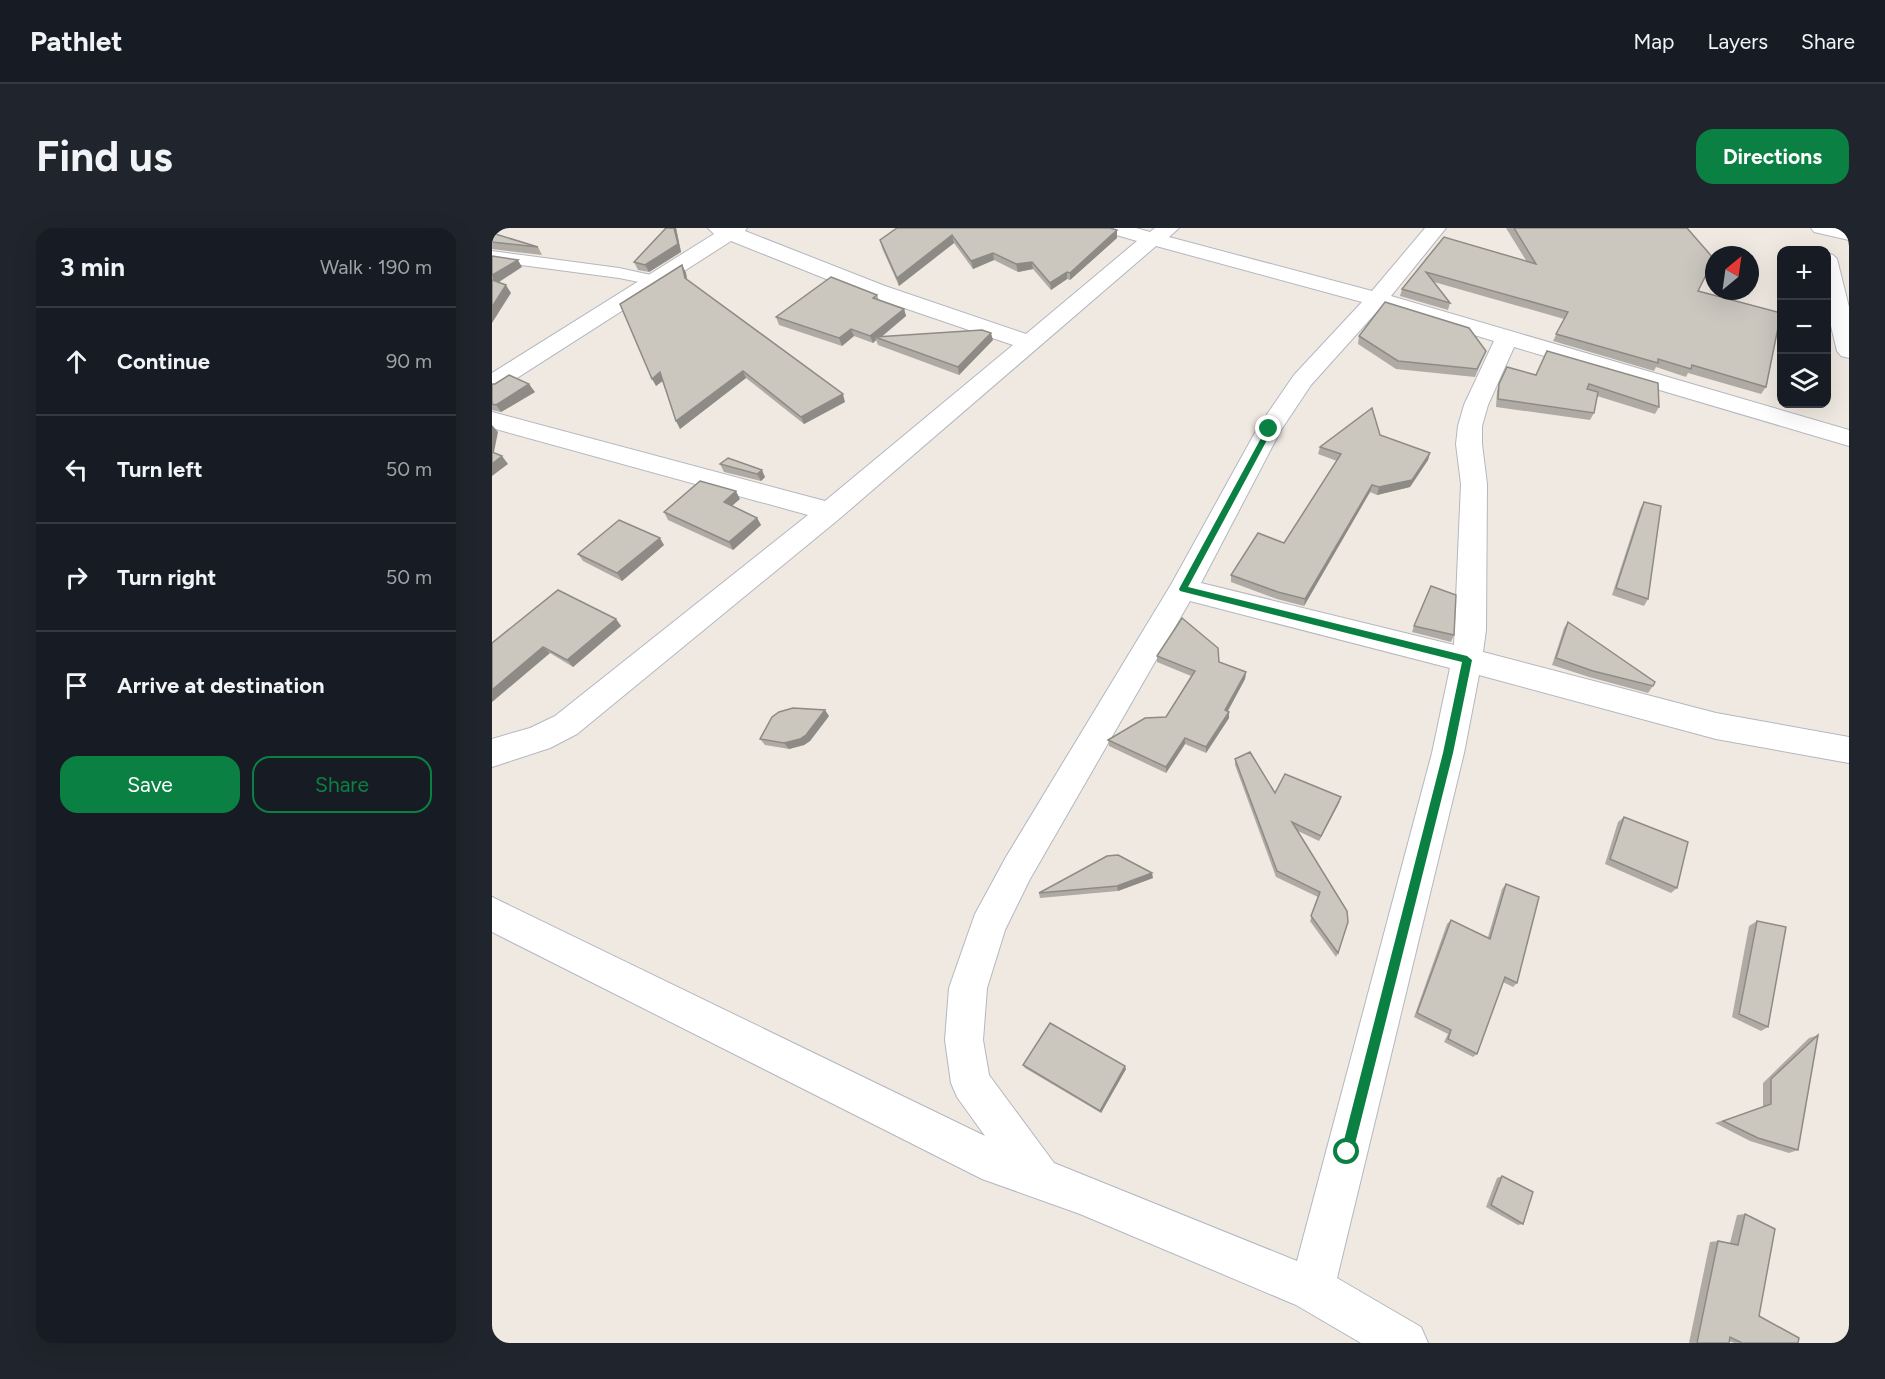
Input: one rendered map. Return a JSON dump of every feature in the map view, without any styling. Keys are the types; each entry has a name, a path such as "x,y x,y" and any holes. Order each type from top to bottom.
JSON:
{"street":[{"path":"1113,228 1161,233 1849,438"},
{"path":"1041,1180 971,1083 964,1040 968,988 988,926 1018,868 1183,589 1269,429 1302,380 1377,299 1436,228"},
{"path":"1823,246 1820,228 1849,234"},
{"path":"492,384 654,280 728,229 877,291 1031,343"},
{"path":"492,753 540,739 566,724 830,512 1161,233"},
{"path":"1831,276 1849,351"},
{"path":"1312,1289 1448,753 1471,630 1474,484 1468,444 1470,426 1476,405 1508,338"},
{"path":"492,420 830,512"},
{"path":"1183,589 1467,660 1716,726 1849,750"},
{"path":"492,914 997,1164 1081,1193 1312,1289 1405,1343"}],"lane":[{"path":"492,256 620,273 654,280"}],"building":[{"path":"666,228 674,228 678,244 645,265 634,262"},
{"path":"897,228 1110,228 1117,230 1070,273 1067,272 1050,283 1032,262 1016,264 993,253 971,261 952,235 897,278 880,240"},
{"path":"1514,228 1687,228 1705,249 1705,277 1698,291 1705,293 1705,300 1732,300 1777,312 1777,333 1766,387 1692,365 1691,369 1658,359 1658,363 1556,334 1568,312 1426,272 1450,303 1402,289 1444,237 1536,264"},
{"path":"492,233 538,247 492,242"},
{"path":"492,256 518,260 492,275"},
{"path":"682,265 685,278 843,394 801,417 743,371 676,421 660,372 652,379 620,304"},
{"path":"831,277 877,295 873,298 904,309 870,336 851,329 839,338 776,317"},
{"path":"492,280 506,285 492,307"},
{"path":"1385,302 1469,328 1486,351 1477,369 1398,361 1359,336"},
{"path":"982,330 991,333 958,367 875,337"},
{"path":"1547,351 1658,383 1659,407 1589,384 1587,389 1598,392 1594,413 1498,399 1499,384 1507,367 1536,375"},
{"path":"509,375 529,384 496,405 492,404 492,384"},
{"path":"1372,408 1380,435 1430,453 1412,480 1379,487 1372,485 1305,599 1231,575 1258,533 1284,543 1341,454 1320,447"},
{"path":"492,452 502,456 492,464"},
{"path":"728,458 762,470 757,474 720,464"},
{"path":"700,481 736,491 724,502 757,518 729,542 664,512"},
{"path":"1644,502 1661,506 1648,599 1616,588"},
{"path":"619,520 660,538 617,573 578,554"},
{"path":"1431,586 1456,595 1454,635 1414,626"},
{"path":"558,590 616,619 567,660 543,647 492,690 492,643"},
{"path":"1182,618 1218,648 1219,662 1246,672 1225,710 1229,712 1206,747 1185,738 1166,767 1108,740 1145,718 1166,717 1195,671 1157,656"},
{"path":"1568,622 1655,682 1653,686 1593,671 1556,658"},
{"path":"793,708 825,710 806,735 800,739 784,743 760,739 772,717 779,712"},
{"path":"1250,752 1275,793 1285,774 1341,797 1321,836 1292,822 1347,911 1348,922 1338,953 1311,916 1320,892 1277,871 1235,759"},
{"path":"1624,817 1688,842 1677,888 1610,859"},
{"path":"1118,855 1152,873 1117,886 1039,893 1107,856"},
{"path":"1506,884 1539,897 1517,983 1505,977 1477,1054 1448,1039 1451,1030 1417,1013 1451,920 1490,939"},
{"path":"1757,921 1786,927 1768,1027 1739,1014"},
{"path":"1050,1023 1125,1066 1100,1111 1023,1065"},
{"path":"1818,1035 1798,1150 1758,1138 1723,1121 1771,1104 1771,1079"},
{"path":"1502,1176 1533,1192 1523,1224 1491,1205"},
{"path":"1745,1214 1775,1229 1759,1316 1799,1338 1798,1343 1742,1343 1730,1337 1729,1343 1697,1343 1718,1241 1738,1245"}],"route":[{"path":"1269,429 1183,589 1467,660 1448,753 1347,1152"}]}
